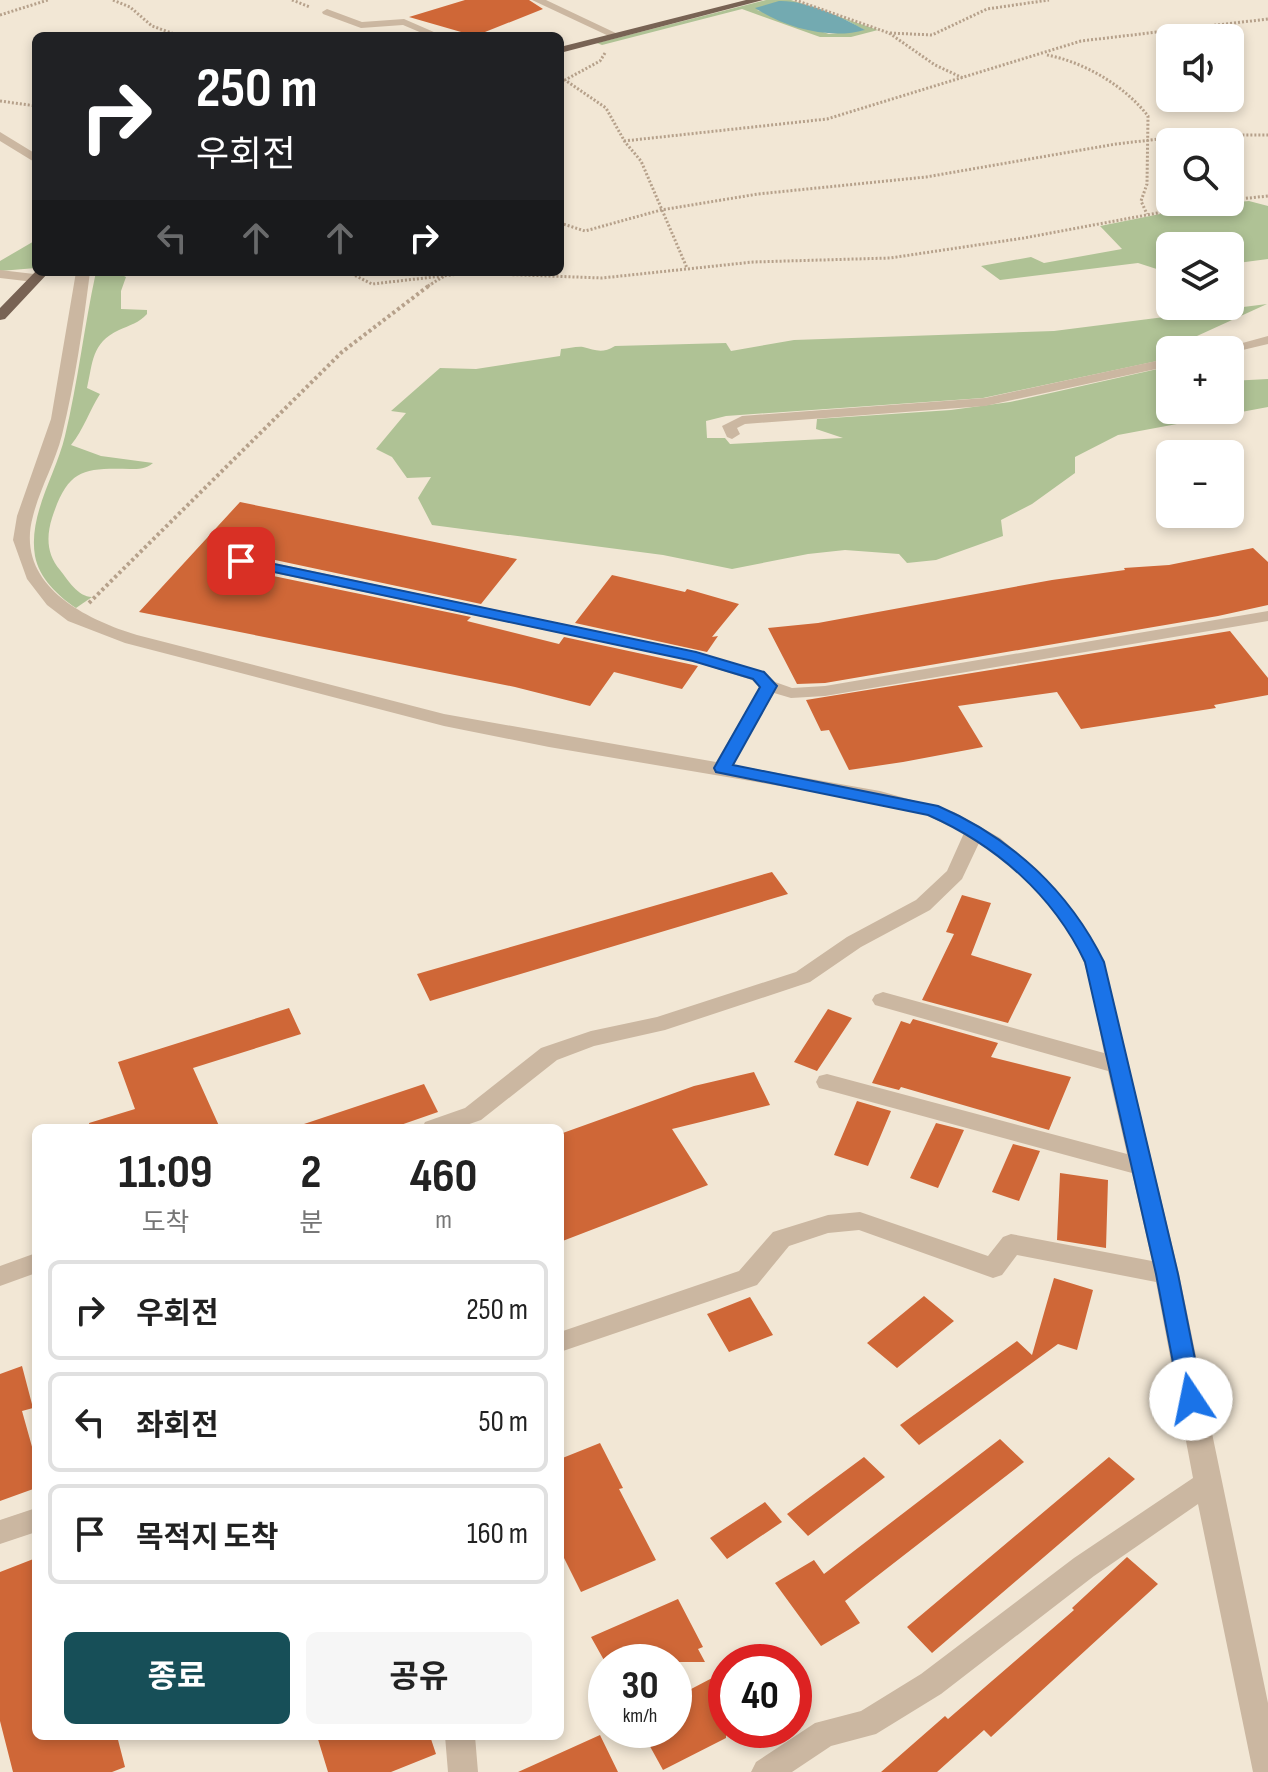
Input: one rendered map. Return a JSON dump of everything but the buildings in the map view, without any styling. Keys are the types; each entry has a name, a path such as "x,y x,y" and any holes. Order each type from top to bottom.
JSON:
{"main road":[{"path":"564,49 758,0"},
{"path":"0,316 37,276"}],"street":[{"path":"537,0 617,36"},
{"path":"327,12 361,25 404,22 428,32"},
{"path":"0,136 32,156"},
{"path":"0,274 32,275"},
{"path":"82,276 75,335 53,443 21,530 26,561 36,579 51,599 74,617 131,639 493,731 722,768 908,803 951,818 1016,860 1078,928 1094,962 1167,1274 1268,1772"},
{"path":"1244,345 1268,340"},
{"path":"732,434 729,426 742,420 985,402 1156,365"},
{"path":"241,561 696,657 758,676 769,686 791,693 825,691 1268,616"},
{"path":"722,768 769,686"},
{"path":"444,1124 473,1114 549,1054 591,1039 657,1025 803,977 854,942 923,905 955,874 974,833"},
{"path":"883,1000 1117,1065"},
{"path":"827,1082 1140,1166"},
{"path":"564,1341 748,1278 781,1239 828,1224 860,1221 993,1268 1011,1244 1167,1274"},
{"path":"0,1276 32,1264"},
{"path":"772,1771 825,1733 866,1724 931,1684 1084,1567 1207,1483"},
{"path":"0,1532 32,1521"},
{"path":"460,1740 463,1772"}],"path":[{"path":"0,15 48,0"},
{"path":"113,0 130,7 152,26 169,32"},
{"path":"795,0 889,33 924,58 964,78"},
{"path":"889,33 932,35 1000,5 1049,0"},
{"path":"624,141 827,119 1095,38 1268,19"},
{"path":"593,42 602,48 605,57 565,80 606,108 624,141 645,168 687,268"},
{"path":"1042,54 1064,57 1078,64 1139,106 1149,118 1148,185 1141,201 1147,214"},
{"path":"0,101 32,105"},
{"path":"564,224 585,231 661,210 758,194 926,177 1078,149 1147,140 1194,135 1268,135"},
{"path":"1244,199 1268,196"},
{"path":"541,276 602,278 687,268 930,253 1109,224 1156,212"},
{"path":"354,276 372,284 428,276"},
{"path":"74,617 342,352 412,296 444,276"}],"green space":[{"path":"766,0 791,0 878,30 851,37 820,37 742,9 602,45 597,43","holes":["798,3 864,30 829,34 757,10"]},
{"path":"1244,201 1268,206 1268,259 1244,262 1244,232 1156,232 1156,269 1138,263 1000,280 981,266 1031,257 1044,263 1122,249 1100,226 1156,215 1244,216"},
{"path":"32,242 32,268 0,271 0,261"},
{"path":"95,276 124,276 121,309 147,310 147,314 138,322 110,335 98,347 87,388 100,394 71,445 101,456 153,463 139,469 89,471 71,481 64,490 52,518 49,546 52,558 70,583 82,594 92,597 76,608 45,579 37,564 34,541 39,510 61,450"},
{"path":"1267,304 1244,315 1244,307"},
{"path":"1156,318 1232,320 1197,336 1156,336 1156,361 983,398 726,416 706,421 707,438 725,438 730,444 843,438 816,429 817,419 951,410 1010,402 1156,369 1156,424 1177,424 1118,435 1075,457 1075,473 1032,504 1001,520 1003,536 936,560 907,563 899,554 845,550 732,569 663,555 432,525 418,498 431,477 407,478 392,457 376,449 406,413 391,411 440,368 476,369 560,356 561,349 578,347 602,351 615,346 726,343 731,351 794,340 1054,331"},
{"path":"1268,379 1268,407 1244,411 1244,380"}],"water":[{"path":"779,1 812,6 865,30 837,34 808,30 780,21 755,8"}],"route":[{"path":"241,561 730,665 758,676 769,686 722,768 932,810 951,818 1016,860 1057,900 1078,928 1094,962 1167,1274 1191,1399"}]}
